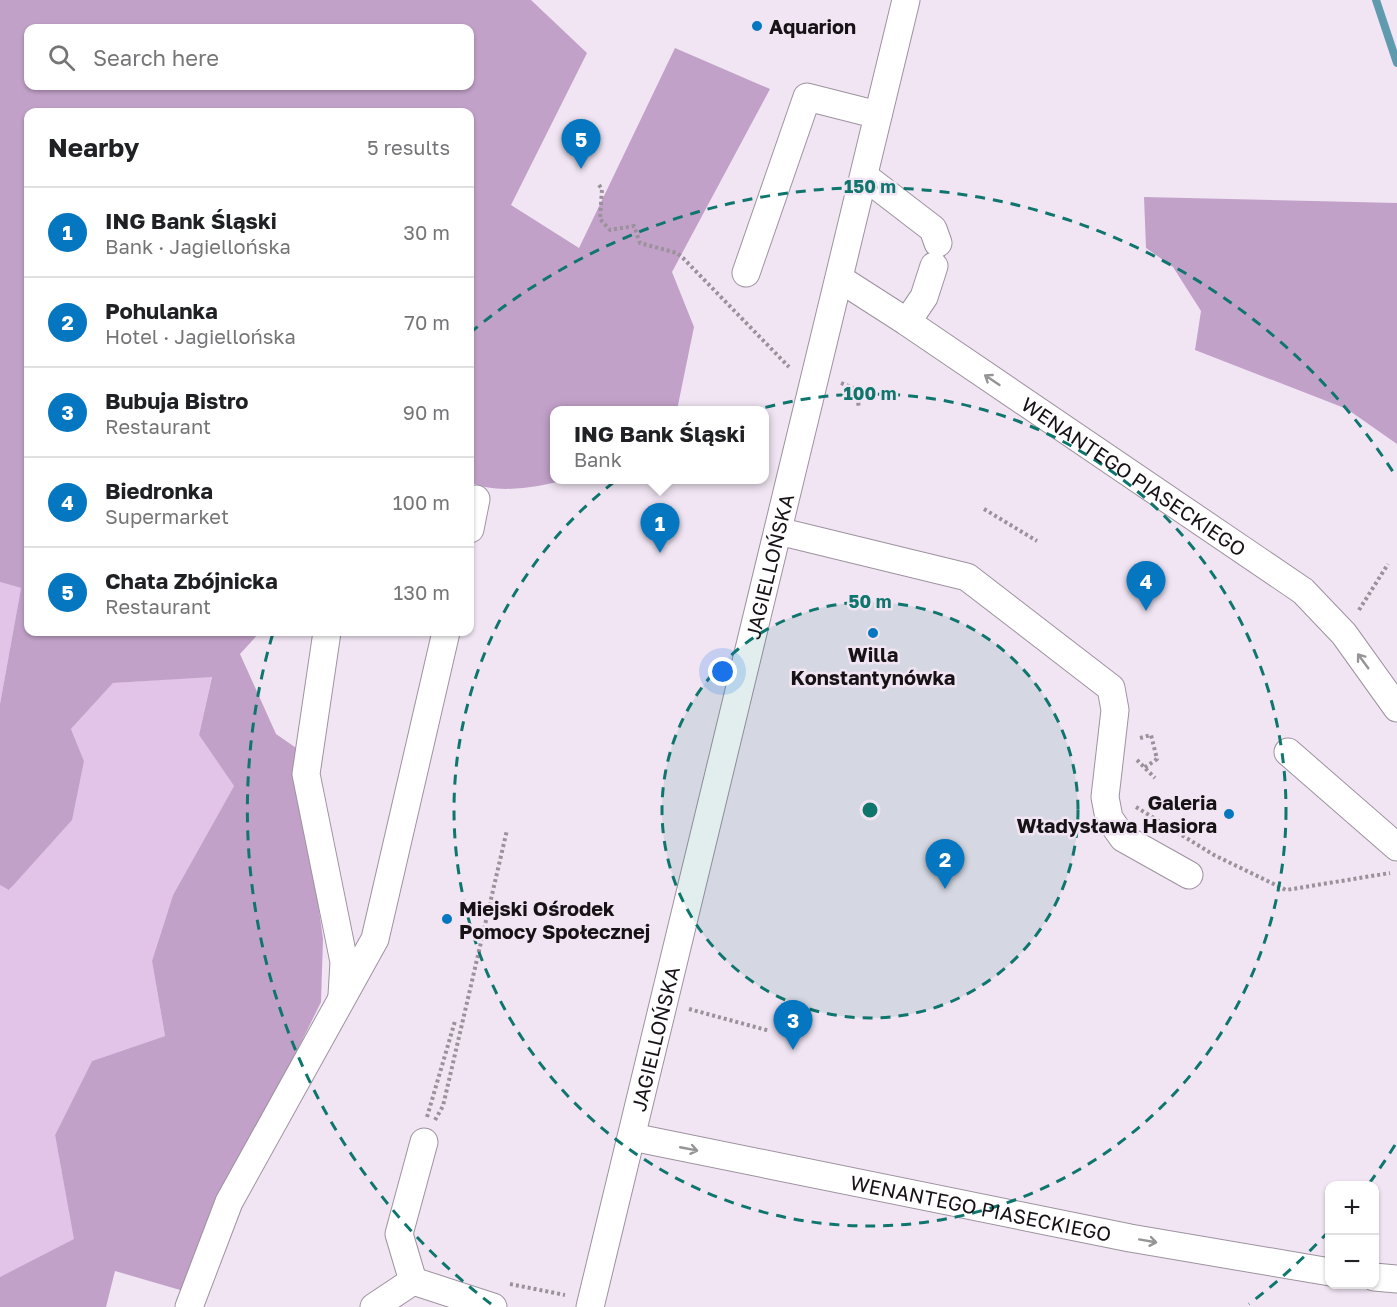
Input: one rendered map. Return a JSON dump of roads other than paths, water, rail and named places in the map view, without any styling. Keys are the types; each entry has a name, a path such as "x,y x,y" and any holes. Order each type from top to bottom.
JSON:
{"street":[{"name":"JAGIELLOŃSKA","path":"592,1307 906,0"},
{"path":"746,273 807,97 878,116"},
{"path":"864,176 933,229 936,255 924,297 907,322"},
{"name":"WENANTEGO PIASECKIEGO","path":"840,279 1303,591 1344,634 1397,708"},
{"path":"474,509 476,499"},
{"path":"778,531 967,577 1111,687 1115,728 1105,797 1109,818 1123,838 1189,875"},
{"path":"326,636 306,774 344,962 341,1003"},
{"path":"189,1307 230,1202 375,939 445,636"},
{"path":"1288,752 1397,847"},
{"name":"WENANTEGO PIASECKIEGO","path":"632,1137 1130,1238 1325,1271"},
{"path":"413,1281 399,1234 424,1142"},
{"path":"1379,1278 1397,1280"},
{"path":"374,1307 413,1281"},
{"path":"413,1281 493,1307"}],"waterway":[{"path":"1376,0 1397,63"}],"place":[{"name":"Aquarion","path":"757,26"},
{"name":"Chata Zbójnicka","path":"581,169"},
{"name":"ING Bank Śląski","path":"660,553"},
{"name":"Biedronka","path":"1146,611"},
{"name":"Willa Konstantynówka","path":"873,633"},
{"name":"Galeria Władysława Hasiora","path":"1229,814"},
{"name":"Pohulanka","path":"945,889"},
{"name":"Miejski Ośrodek Pomocy Społecznej","path":"447,919"},
{"name":"Bubuja Bistro","path":"793,1050"}]}
